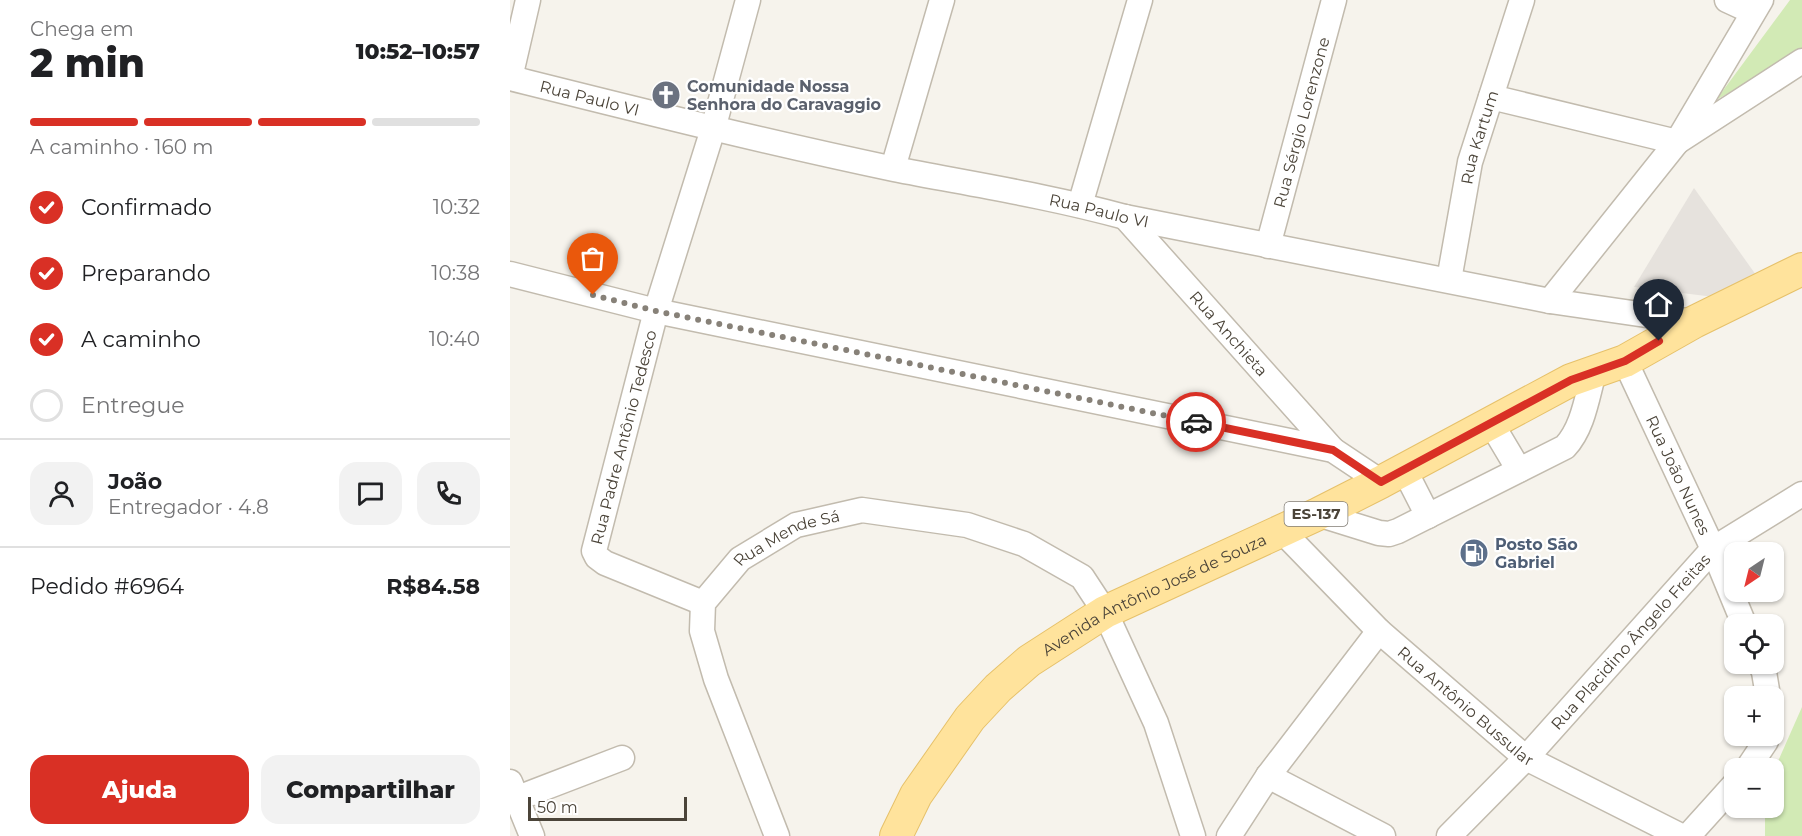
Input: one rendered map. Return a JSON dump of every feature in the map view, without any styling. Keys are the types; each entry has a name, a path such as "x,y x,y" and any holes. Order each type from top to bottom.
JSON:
{"main road":[{"name":"Avenida Antônio José de Souza","path":"896,836 916,795 970,718 998,688 1029,661 1106,612 1318,514 1571,380 1625,361 1694,322 1802,269"}],"street":[{"path":"510,78 528,0"},
{"name":"Rua Padre Antônio Tedesco","path":"703,603 604,563 597,557 594,550 656,311 713,129 747,0"},
{"path":"893,168 942,0"},
{"path":"1080,205 1140,0"},
{"name":"Rua Sérgio Lorenzone","path":"1268,246 1334,0"},
{"name":"Rua Kartum","path":"1449,280 1470,162 1522,0"},
{"path":"1550,301 1677,142 1757,6 1727,0"},
{"path":"1491,97 1677,142 1802,61"},
{"name":"Rua Paulo VI","path":"510,78 713,129 1080,205 1125,217 1550,301 1694,322"},
{"name":"Rua Anchieta","path":"1125,217 1333,450"},
{"path":"510,274 656,311 1333,450 1393,476 1428,516"},
{"name":"Rua João Nunes","path":"1625,361 1713,549 1740,614"},
{"path":"1318,514 1389,534 1565,447 1571,441 1579,425 1594,372"},
{"path":"1491,423 1519,470"},
{"name":"Rua Placidino Ângelo Freitas","path":"1449,836 1526,758 1713,549 1802,494"},
{"name":"Rua Mende Sá","path":"703,603 740,560 795,525 862,510 967,525 1024,544 1082,577 1106,612 1156,723 1193,836"},
{"name":"Rua Antônio Bussular","path":"1282,531 1379,631 1526,758 1681,836"},
{"path":"703,603 702,631 716,679 777,836"},
{"path":"1229,836 1268,776 1379,631"},
{"path":"532,836 512,794 622,758"},
{"path":"1268,776 1383,836"},
{"path":"1688,836 1724,796"}],"shaded area":[{"path":"1694,188 1756,275 1722,298 1634,287"}],"green space":[{"path":"1790,0 1802,0 1802,52 1716,100"},
{"path":"1802,707 1802,836 1765,836 1765,818 1784,818 1784,758 1779,758"}],"way so far":[{"path":"593,295 656,311 1196,422"}],"place":[{"name":"Comunidade Nossa Senhora do Caravaggio","path":"666,95"},
{"name":"Posto São Gabriel","path":"1474,553"}],"route":[{"path":"1196,422 1333,450 1381,482 1571,380 1625,361 1659,341"}]}
